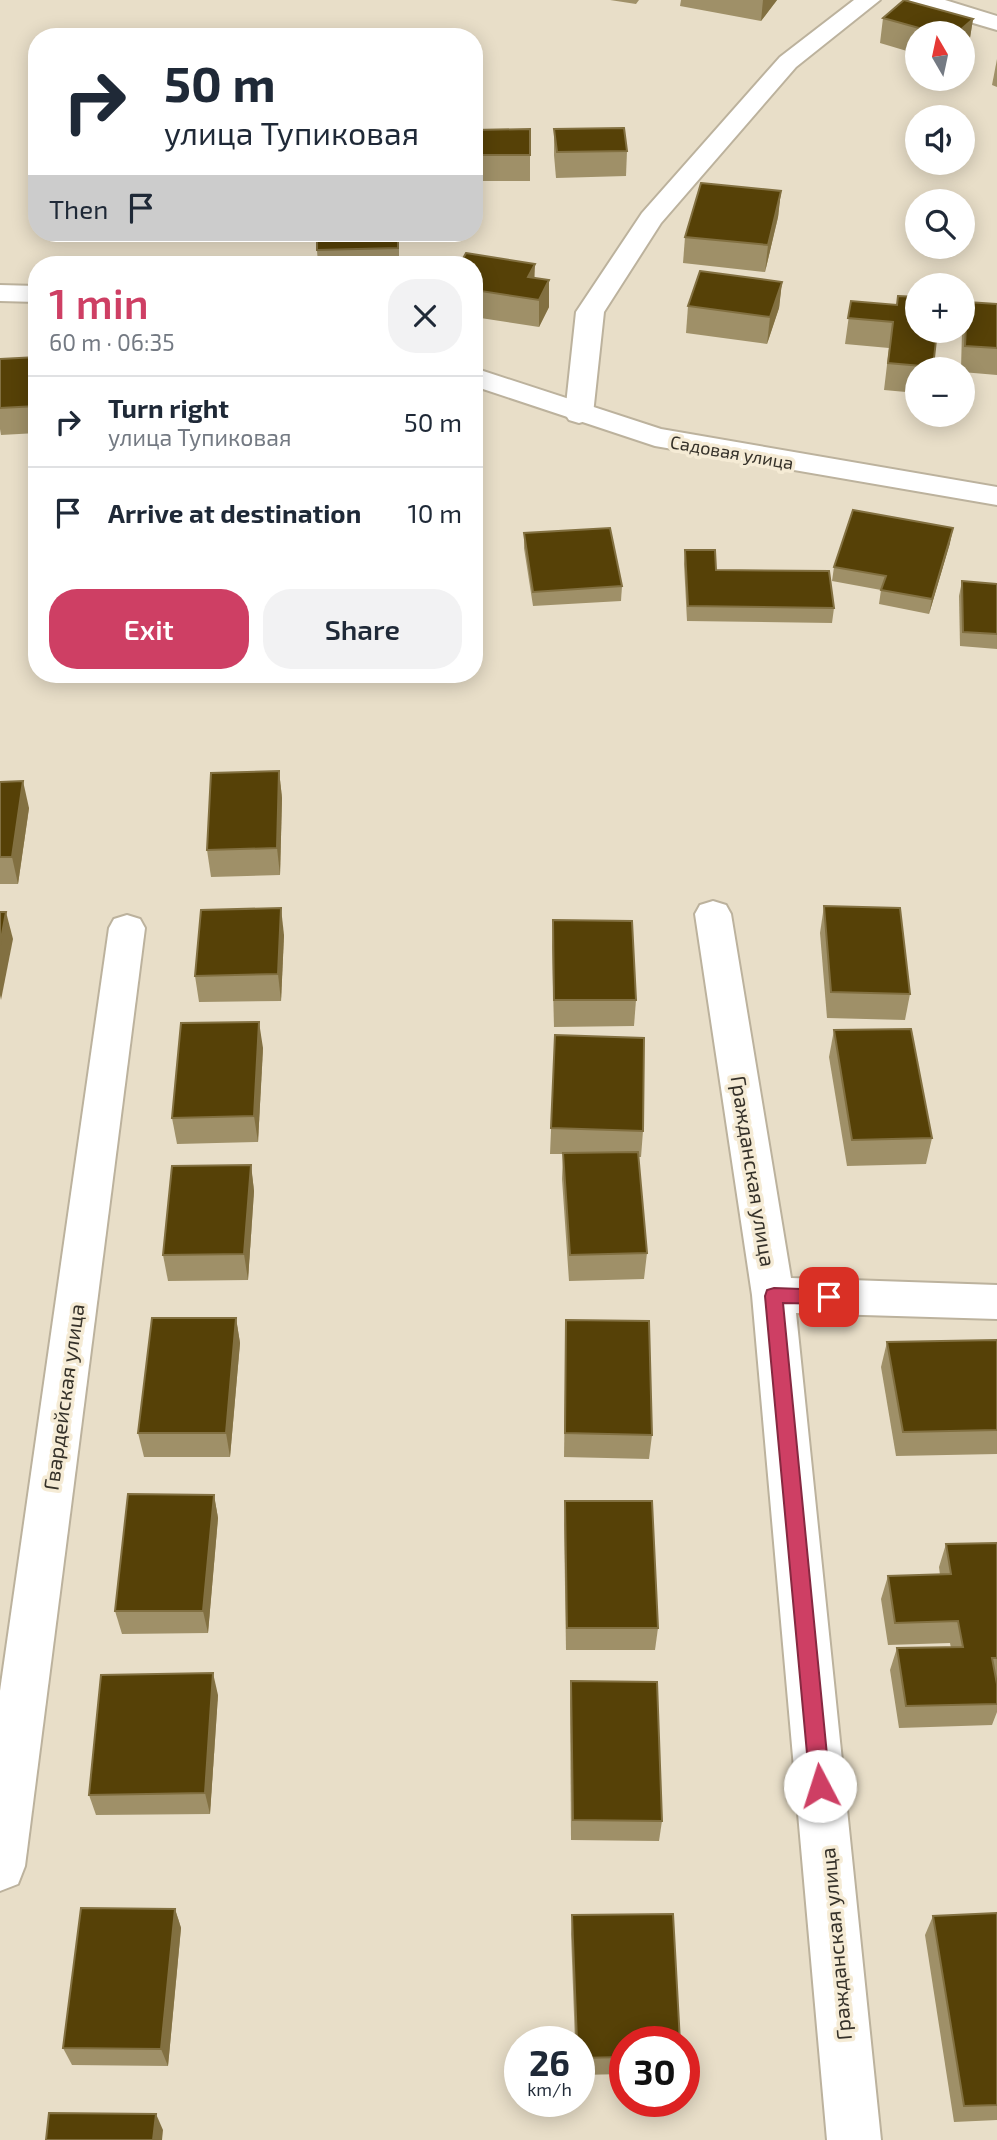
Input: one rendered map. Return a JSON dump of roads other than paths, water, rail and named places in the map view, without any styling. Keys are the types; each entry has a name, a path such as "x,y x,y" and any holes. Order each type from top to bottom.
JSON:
{"street":[{"path":"579,414 590,312 651,219 788,62 869,0"},
{"path":"920,0 997,23"},
{"path":"0,293 28,294"},
{"name":"Садовая улица","path":"483,379 579,414 667,440 997,496"},
{"name":"Гражданская улица","path":"713,914 774,1296 854,2140"},
{"name":"Гвардейская улица","path":"0,1866 127,928"},
{"path":"774,1296 997,1302"}]}
